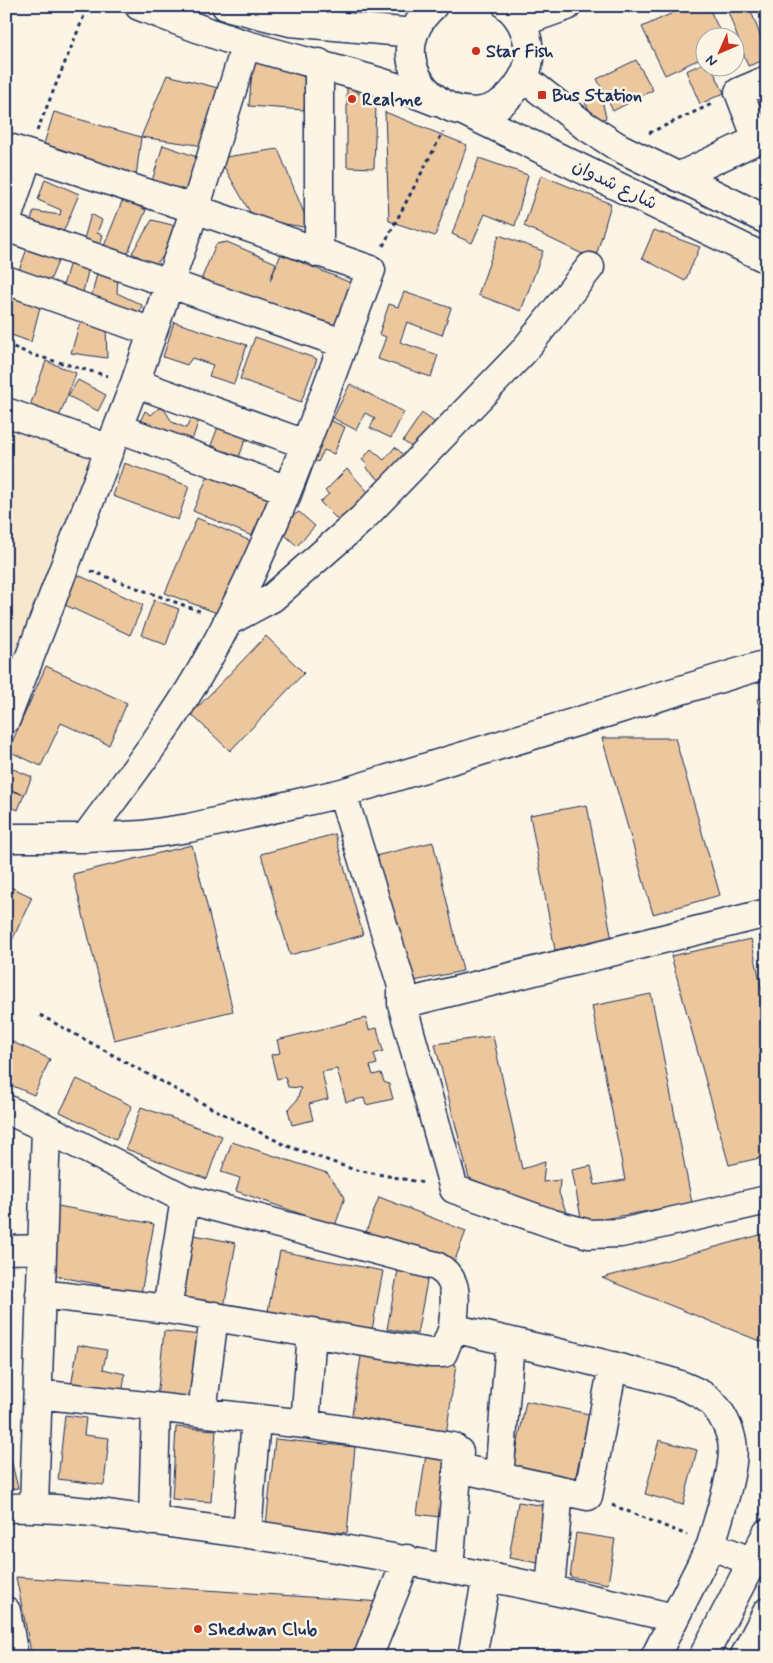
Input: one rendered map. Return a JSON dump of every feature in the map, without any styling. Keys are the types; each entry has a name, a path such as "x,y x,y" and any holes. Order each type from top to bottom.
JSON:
{"street":[{"name":"شارع شدوان","path":"138,6 246,45 319,63 402,87 452,107 767,259"},
{"path":"226,6 290,22 414,33"},
{"path":"433,6 423,16 414,33 411,52 414,72 423,88 452,107 475,112 495,107 512,95 524,78 529,60 528,40 514,14 566,6"},
{"path":"6,719 135,383 195,209 246,45"},
{"path":"319,63 319,252"},
{"name":"شارع شدوان","path":"524,78 584,125 618,147 767,220"},
{"path":"678,177 762,137 739,92 767,80"},
{"path":"6,222 17,151 195,209 370,270 288,490 227,622 179,708 85,838"},
{"path":"6,227 342,343"},
{"path":"227,622 272,598 362,520 523,352 590,267"},
{"path":"6,280 152,332"},
{"path":"135,383 305,444"},
{"path":"6,412 114,438 288,490"},
{"path":"6,838 85,838 189,828 342,793 767,664"},
{"path":"342,793 402,986 402,1004 454,1189 553,1224 589,1234 621,1233 767,1200"},
{"path":"402,1004 767,912"},
{"path":"6,1109 185,1199 436,1266 447,1272 455,1291 453,1328 443,1353 167,1309 40,1294"},
{"path":"34,1507 46,1128"},
{"path":"167,1309 185,1199"},
{"path":"6,1250 42,1249"},
{"path":"202,1412 214,1316"},
{"path":"453,1328 613,1366 677,1384 703,1396 718,1410 727,1425 732,1443 733,1461 711,1544 655,1657"},
{"path":"305,1424 312,1332"},
{"path":"499,1477 510,1342"},
{"path":"458,1468 588,1496 613,1366"},
{"path":"38,1394 156,1409 202,1412 305,1424 453,1447 459,1452 449,1568"},
{"path":"153,1521 156,1409"},
{"path":"247,1533 256,1418"},
{"path":"550,1589 559,1490"},
{"path":"6,1508 34,1507 153,1521 247,1533 407,1559 550,1589 674,1618"},
{"path":"703,1657 767,1533"},
{"path":"711,1544 752,1562"},
{"path":"368,1657 407,1559"},
{"path":"472,1657 487,1576"},
{"path":"6,1611 14,1657"},
{"path":"744,1657 767,1612"}],"path":[{"path":"17,151 88,6"},
{"path":"618,147 739,92"},
{"path":"370,270 452,107"},
{"path":"6,344 33,355 135,383"},
{"path":"67,562 227,622"},
{"path":"40,1015 184,1094 285,1145 352,1169 454,1189"},
{"path":"588,1496 711,1544"}],"shaded area":[{"path":"6,423 97,453 6,694"}],"building":[{"path":"345,6 379,6 371,17 342,13"},
{"path":"688,6 708,6 718,28 696,28 696,61 665,75 642,27"},
{"path":"726,6 749,6 767,53 767,59 748,66 746,61 746,28 734,28"},
{"path":"762,6 767,6 767,18"},
{"path":"253,59 308,78 304,110 249,106"},
{"path":"636,60 653,90 613,111 597,79"},
{"path":"696,66 696,78 717,78 724,93 700,104 686,71"},
{"path":"167,75 226,90 204,146 141,137"},
{"path":"347,85 376,105 374,168 347,167"},
{"path":"598,89 606,118 596,121 585,103"},
{"path":"54,112 141,137 136,177 43,147"},
{"path":"385,112 467,145 435,236 389,221"},
{"path":"163,145 200,158 191,197 152,181"},
{"path":"278,149 310,228 254,219 219,158"},
{"path":"479,158 528,175 515,226 485,214 472,243 452,234"},
{"path":"541,175 611,204 595,260 524,226"},
{"path":"45,179 79,194 60,240 28,229 34,211 60,215 61,210 38,200"},
{"path":"123,199 146,210 124,262 102,251"},
{"path":"91,214 102,220 97,233 103,235 97,253 82,246"},
{"path":"152,220 184,228 176,245 154,265 132,253"},
{"path":"654,230 700,247 685,281 642,258"},
{"path":"499,235 543,251 521,311 478,295"},
{"path":"30,241 62,252 49,283 19,270"},
{"path":"227,242 276,263 270,281 281,254 356,285 333,337 198,287 216,244"},
{"path":"72,255 90,263 82,296 62,289"},
{"path":"98,269 118,274 117,293 142,305 137,323 90,303"},
{"path":"404,292 451,308 442,335 407,322 400,342 438,355 431,377 378,359 386,337 379,334 389,304 398,307"},
{"path":"6,293 42,299 31,342 6,333"},
{"path":"81,319 106,327 107,358 71,353"},
{"path":"174,322 247,345 234,384 209,376 213,365 192,358 187,365 163,357"},
{"path":"255,337 317,359 301,402 240,379"},
{"path":"46,361 76,373 56,425 27,414"},
{"path":"78,380 106,395 98,411 68,396"},
{"path":"350,384 404,412 391,438 370,428 375,418 365,413 356,430 333,418"},
{"path":"159,408 164,409 172,422 186,428 192,418 199,420 188,452 182,439 172,433 167,443 136,430 145,411 151,415"},
{"path":"422,413 445,430 420,453 403,441"},
{"path":"323,417 345,427 334,454 324,450 318,462 306,457"},
{"path":"220,422 267,440 264,447 245,440 236,466 213,460 218,448 211,445"},
{"path":"395,447 406,457 383,483 366,468 368,465 362,460 371,449 384,460"},
{"path":"305,460 314,464 298,508 289,505"},
{"path":"124,463 189,486 178,520 113,496"},
{"path":"347,469 369,493 340,522 320,502 329,494 325,491"},
{"path":"210,471 269,496 252,536 193,511"},
{"path":"286,509 294,515 299,512 315,526 297,546 276,527"},
{"path":"197,518 253,542 222,615 165,593"},
{"path":"76,574 143,605 130,635 63,604"},
{"path":"154,600 179,609 166,645 141,635"},
{"path":"266,636 304,673 230,751 191,714"},
{"path":"46,666 127,703 109,745 61,723 41,766 8,751"},
{"path":"767,697 767,737 757,699"},
{"path":"602,738 675,738 720,895 653,914"},
{"path":"11,768 32,777 24,795 6,788 6,778"},
{"path":"6,788 24,795 18,810 6,805"},
{"path":"587,805 612,940 555,950 530,815"},
{"path":"335,834 363,935 290,955 261,854"},
{"path":"433,842 463,971 409,982 371,857"},
{"path":"192,845 233,1011 114,1040 73,874"},
{"path":"6,885 32,897 6,954"},
{"path":"751,939 767,1014 767,1164 764,1157 729,1165 671,956"},
{"path":"651,994 692,1203 582,1223 572,1170 591,1166 595,1185 625,1180 592,1006"},
{"path":"366,1018 369,1030 377,1028 383,1051 374,1054 377,1064 370,1066 373,1075 381,1073 384,1082 389,1084 393,1099 366,1105 364,1098 346,1102 337,1069 322,1072 328,1099 309,1104 313,1120 292,1125 288,1110 297,1100 301,1088 288,1087 285,1077 277,1079 271,1055 280,1053 277,1040"},
{"path":"493,1036 522,1169 545,1162 543,1182 560,1180 559,1193 568,1217 469,1178 435,1044"},
{"path":"6,1039 50,1059 34,1095 6,1083"},
{"path":"77,1079 132,1106 116,1139 60,1112"},
{"path":"141,1107 222,1136 207,1179 126,1149"},
{"path":"232,1142 327,1173 345,1197 335,1226 236,1191 240,1178 221,1172"},
{"path":"379,1197 466,1231 453,1265 366,1232"},
{"path":"58,1206 154,1224 141,1293 46,1274"},
{"path":"184,1233 236,1243 224,1307 173,1297"},
{"path":"767,1233 767,1344 602,1278"},
{"path":"280,1251 383,1271 372,1330 268,1311"},
{"path":"399,1265 429,1271 417,1334 387,1329"},
{"path":"164,1331 201,1335 194,1397 186,1401 157,1398"},
{"path":"78,1345 107,1350 103,1369 125,1374 122,1396 71,1387"},
{"path":"362,1350 456,1365 446,1435 351,1420"},
{"path":"526,1401 589,1414 574,1485 512,1473"},
{"path":"65,1415 86,1418 84,1435 109,1438 104,1485 58,1479"},
{"path":"176,1427 216,1430 211,1502 172,1499"},
{"path":"275,1439 355,1447 347,1533 266,1525"},
{"path":"6,1440 18,1488 6,1490"},
{"path":"659,1440 697,1450 683,1505 645,1494"},
{"path":"427,1448 450,1452 440,1517 417,1514"},
{"path":"518,1502 546,1506 538,1563 509,1558"},
{"path":"576,1533 615,1539 608,1584 570,1577"},
{"name":"Shedwan Club","path":"16,1577 381,1602 357,1657 32,1657"}],"place":[{"name":"Star Fish","path":"476,51"},
{"name":"Bus Station","path":"542,95"},
{"name":"Realme","path":"352,99"},
{"name":"Shedwan Club","path":"198,1629"}]}
